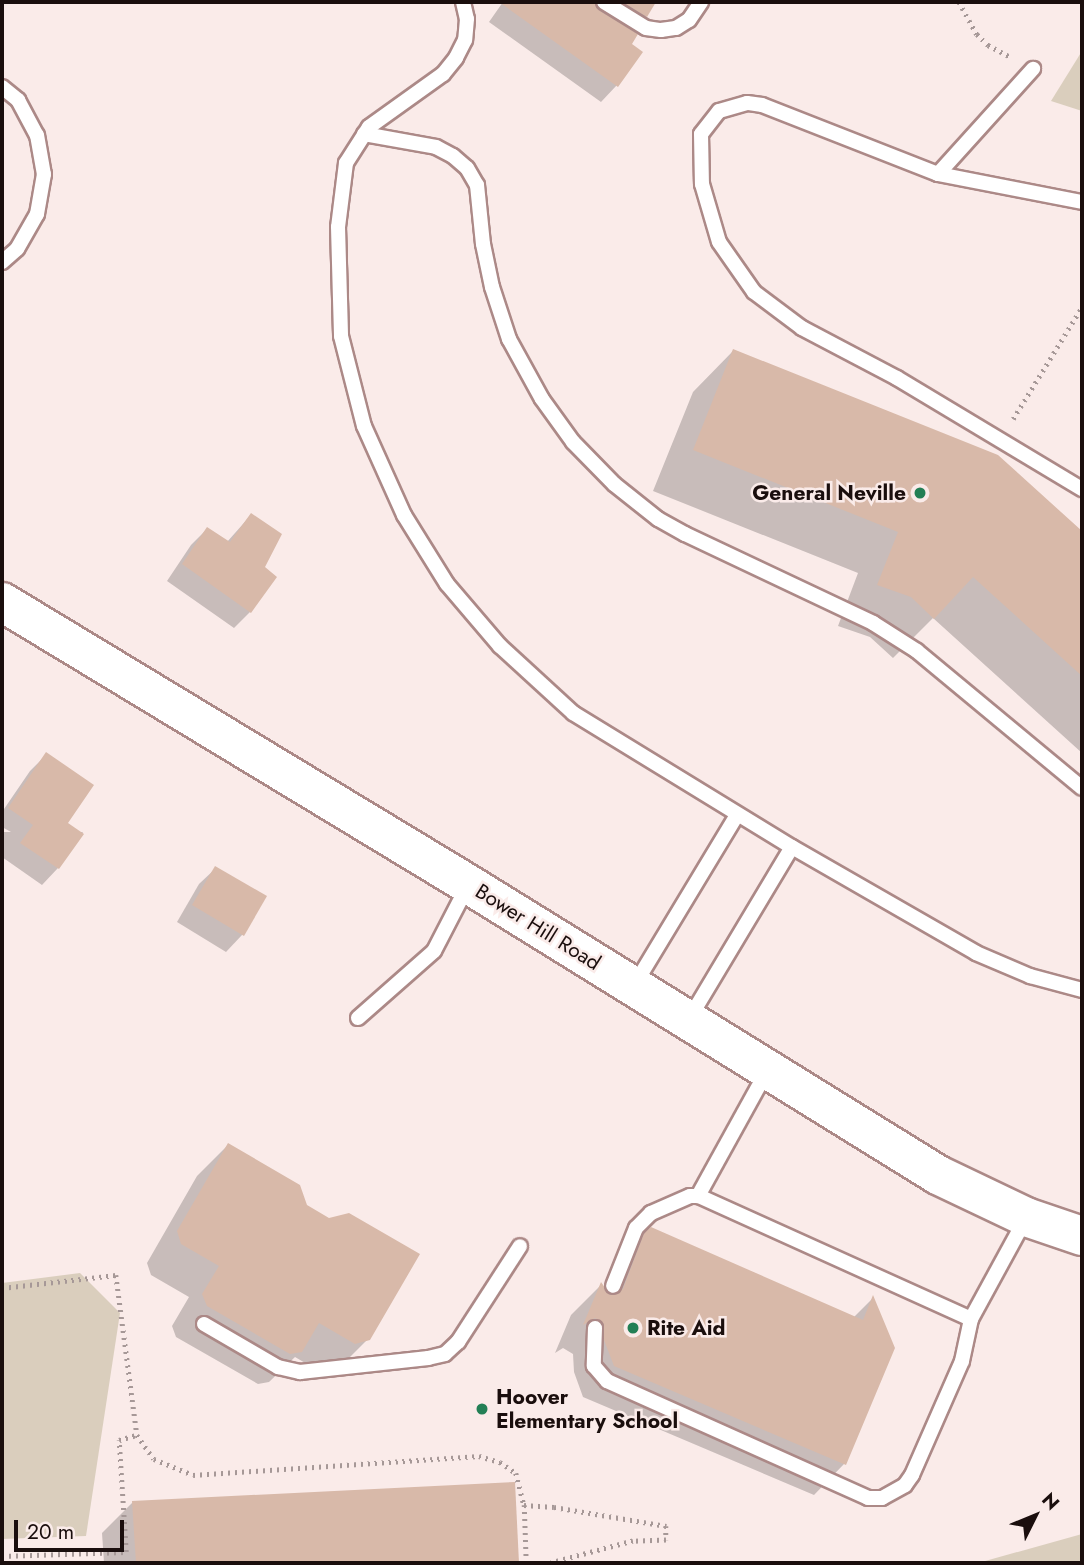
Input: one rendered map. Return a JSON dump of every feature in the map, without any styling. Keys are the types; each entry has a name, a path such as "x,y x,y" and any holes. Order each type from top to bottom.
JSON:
{"main road":[{"name":"Bower Hill Road","path":"2,602 468,884 938,1175 1026,1217 1082,1236"}],"lane":[{"path":"463,2 467,19 465,40 456,58 443,74 369,127 346,163 338,227 341,336 364,426 404,515 447,584 500,646 573,713 737,815 976,953 1030,976 1082,990"},
{"path":"604,2 646,27 661,30 676,28 689,20 701,2"},
{"path":"938,174 1033,69"},
{"path":"2,87 18,100 37,135 44,174 37,214 17,249 2,262"},
{"path":"1082,202 938,174 762,105 747,103 719,111 701,134 702,184 719,242 754,292 803,328 897,378 1082,489"},
{"path":"364,134 436,147 467,168 477,185 483,244 492,287 509,339 542,399 573,442 614,484 658,519 685,534 873,623 917,651 1082,788"},
{"path":"634,986 737,815"},
{"path":"688,1020 792,847"},
{"path":"358,1018 434,951 468,884"},
{"path":"698,1196 767,1069"},
{"path":"613,1286 636,1228 651,1213 690,1196 698,1196 971,1320"},
{"path":"595,1328 594,1366 607,1381 868,1498 882,1498 905,1485 962,1361 971,1320 1026,1217"},
{"path":"204,1324 278,1367 300,1372 428,1359 445,1354 458,1342 520,1246"}],"path":[{"path":"960,2 970,25 988,45 1033,69"},
{"path":"1000,440 1082,307"},
{"path":"2,1288 116,1275 137,1435 154,1459 193,1475 479,1456 500,1462 516,1473 524,1505 526,1563"},
{"path":"2,1556 126,1552 119,1440 137,1435"},
{"path":"524,1505 554,1507 666,1526 666,1540 634,1541 551,1563"}],"shaded area":[{"path":"1082,51 1082,111 1051,101"},
{"path":"80,1273 120,1313 86,1536 2,1539 2,1283"},
{"path":"1082,1534 1082,1563 978,1563"}],"building":[{"path":"499,2 594,2 599,10 638,34 632,44 643,52 618,87"},
{"path":"622,2 656,2 647,17"},
{"name":"General Neville","path":"733,349 998,455 1082,531 1082,676 973,577 934,619 911,597 877,585 898,532 693,450"},
{"path":"251,513 282,534 265,567 277,577 251,613 182,564 207,527 230,542"},
{"path":"46,752 94,785 68,823 84,834 59,869 20,843 33,825 8,808"},
{"path":"215,866 267,896 244,936 192,905"},
{"path":"228,1143 300,1185 307,1205 329,1218 349,1213 420,1254 370,1340 355,1344 319,1323 302,1352 290,1354 207,1306 202,1294 219,1266 181,1244 177,1231"},
{"name":"Rite Aid","path":"651,1227 863,1320 873,1295 895,1348 846,1465 614,1366 604,1340 603,1323 595,1318 583,1325 601,1282 610,1295 623,1289 644,1233"},
{"path":"515,1482 519,1563 136,1563 132,1501"}],"place":[{"name":"General Neville","path":"920,493"},
{"name":"Rite Aid","path":"633,1328"},
{"name":"Hoover Elementary School","path":"482,1409"}]}
